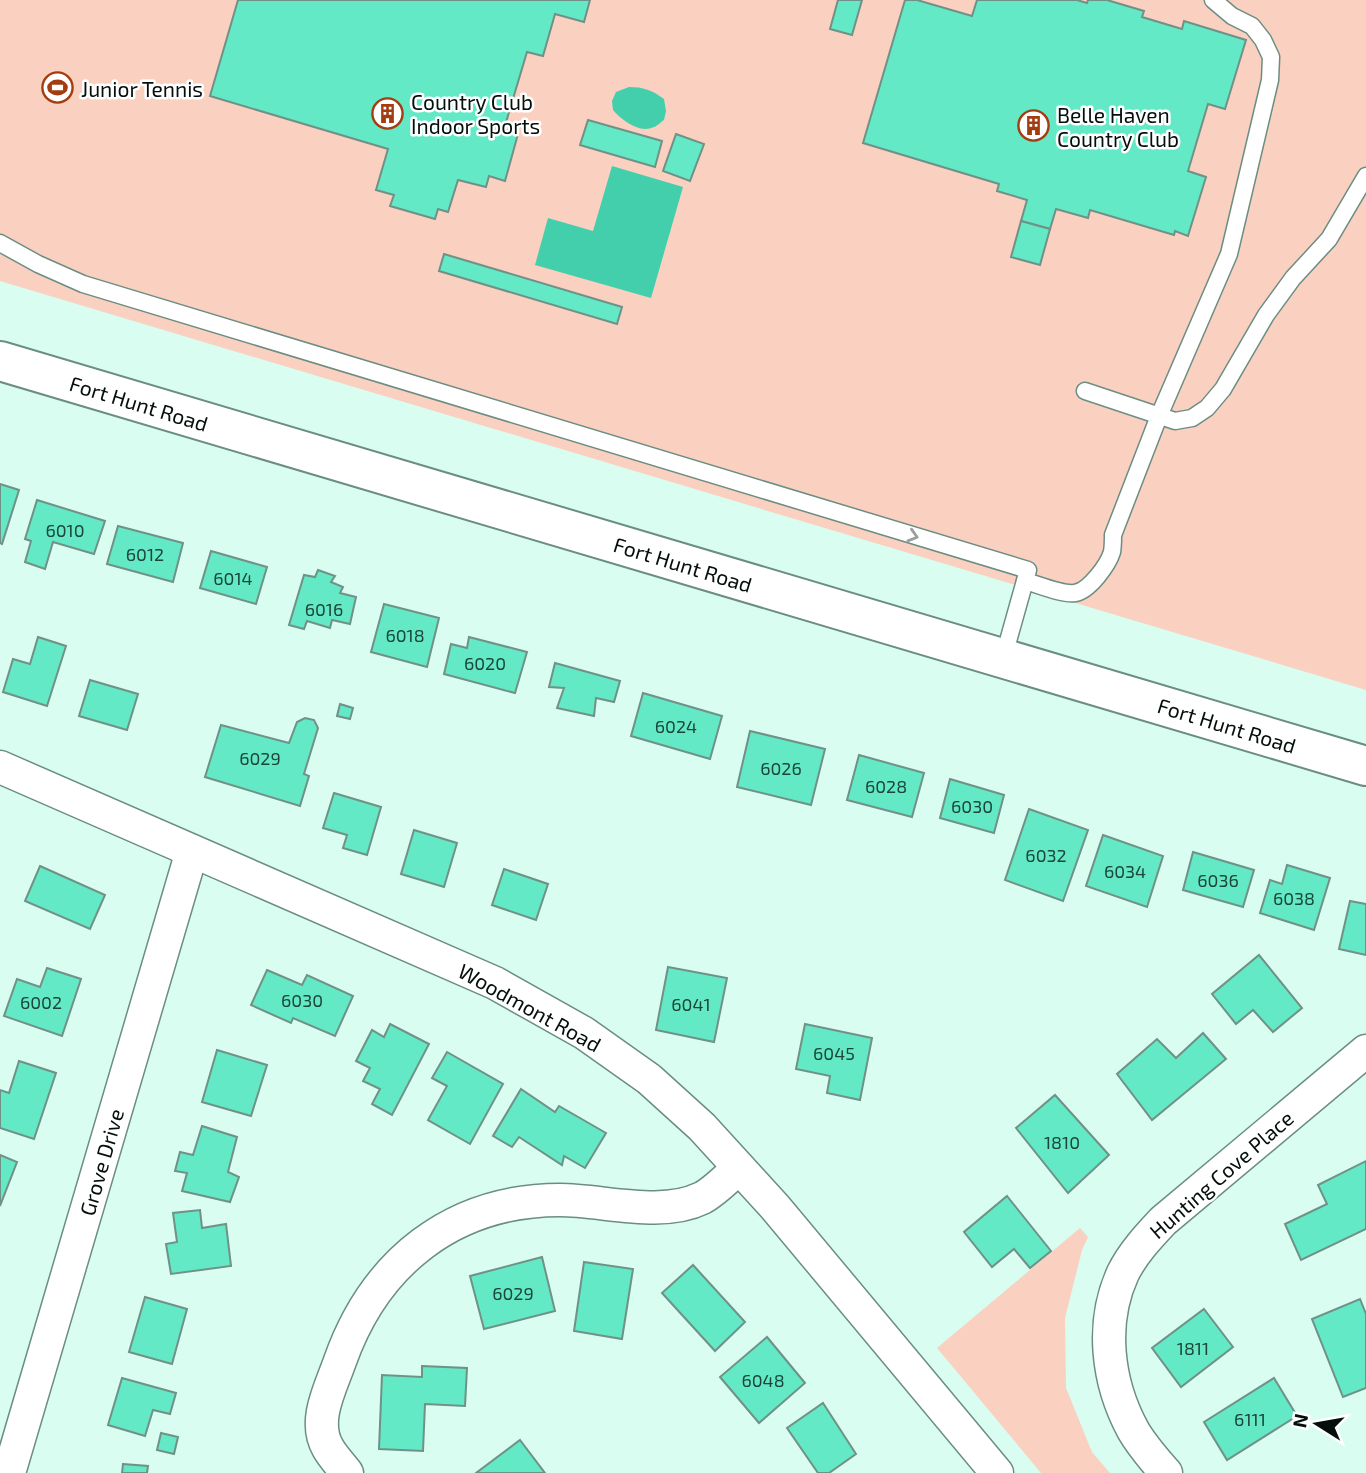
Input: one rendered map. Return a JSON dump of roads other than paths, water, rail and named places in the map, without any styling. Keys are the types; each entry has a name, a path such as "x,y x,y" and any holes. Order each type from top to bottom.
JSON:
{"main road":[{"name":"Fort Hunt Road","path":"0,362 1366,766"}],"street":[{"name":"Woodmont Road","path":"0,767 495,983 584,1033 649,1079 702,1127 775,1207 997,1473"},
{"name":"Grove Drive","path":"9,1473 192,851"},
{"name":"Hunting Cove Place","path":"1166,1473 1133,1430 1117,1393 1110,1362 1109,1330 1115,1298 1124,1272 1144,1241 1163,1221 1366,1051"},
{"path":"347,1473 327,1446 322,1430 323,1409 347,1342 363,1311 377,1289 419,1245 457,1222 499,1206 524,1202 564,1200 655,1207 678,1205 703,1198 739,1168"}],"lane":[{"path":"0,243 83,284 848,517 1026,575 1061,591 1075,593 1089,585 1104,567 1111,552 1113,535 1159,416 1229,254 1270,80 1271,57 1264,40 1252,26 1232,16 1213,0"},
{"path":"1085,391 1175,421 1192,418 1207,408 1223,389 1266,316 1293,278 1329,239 1366,176"},
{"path":"1003,659 1026,575"}],"place":[{"name":"Junior Tennis","path":"58,88"},
{"name":"Country Club Indoor Sports","path":"388,113"},
{"name":"Belle Haven Country Club","path":"1034,126"}]}
